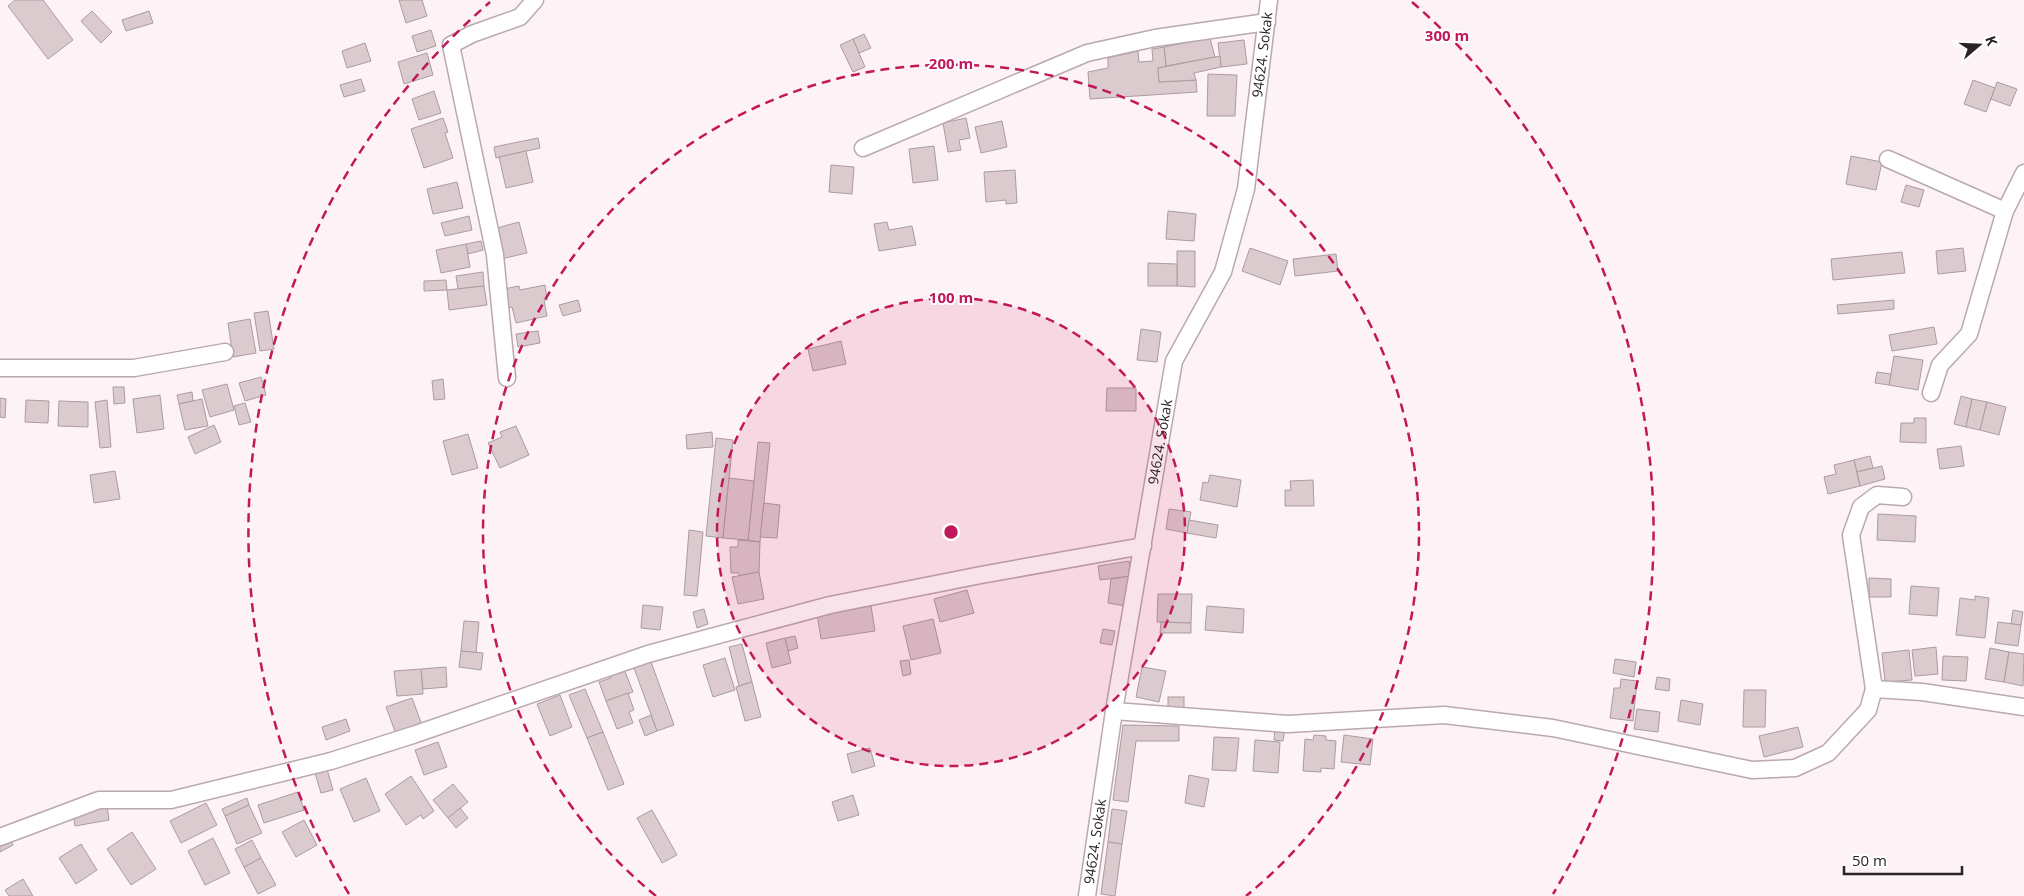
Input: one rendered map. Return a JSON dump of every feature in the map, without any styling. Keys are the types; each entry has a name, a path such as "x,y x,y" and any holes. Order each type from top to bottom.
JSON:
{"street":[{"path":"507,378 495,255 451,46 472,34 520,17 535,0"},
{"name":"94624. Sokak","path":"1086,896 1114,712 1174,361 1223,272 1246,189 1269,0"},
{"path":"863,148 1087,53 1155,38 1266,22"},
{"path":"1888,158 2005,211"},
{"path":"1931,392 1940,365 1969,334 2005,211 2024,173"},
{"path":"0,368 134,368 224,352"},
{"path":"1114,712 1288,724 1444,715 1553,728 1752,770 1795,768 1828,753 1868,710 1874,689 1851,535 1861,507 1877,496 1902,497"},
{"path":"0,837 99,800 171,800 331,761 413,735 648,654 830,606 981,574 1143,546"},
{"path":"1874,689 1922,692 2024,707"}],"building":[{"path":"15,0 43,0 73,40 48,59 8,6"},
{"path":"399,0 422,0 427,16 406,23"},
{"path":"92,11 112,32 101,43 81,21"},
{"path":"149,11 153,23 126,31 122,20"},
{"path":"431,30 436,46 417,52 412,36"},
{"path":"864,34 871,48 859,53 853,39"},
{"path":"1210,38 1215,57 1166,66 1164,47"},
{"path":"853,39 865,67 853,72 840,45"},
{"path":"1244,40 1247,64 1221,67 1218,43"},
{"path":"365,43 371,61 347,68 342,51"},
{"path":"1164,47 1166,66 1158,68 1159,82 1196,80 1197,92 1090,99 1088,72 1108,68 1108,58 1138,51 1139,62 1153,61 1152,49"},
{"path":"427,53 433,75 404,84 398,62"},
{"path":"1220,56 1221,67 1194,73 1196,80 1159,82 1158,68"},
{"path":"1208,74 1237,75 1235,116 1207,116"},
{"path":"361,79 365,91 344,97 340,85"},
{"path":"1973,80 1995,88 1986,112 1964,104"},
{"path":"1997,82 2017,89 2010,106 1991,99"},
{"path":"434,91 441,113 419,120 412,99"},
{"path":"443,118 448,132 445,133 453,158 424,168 411,129"},
{"path":"966,118 970,138 959,140 961,150 948,152 943,123"},
{"path":"1002,121 1007,147 981,153 975,127"},
{"path":"538,138 540,148 496,158 494,147"},
{"path":"934,146 938,180 913,183 909,149"},
{"path":"526,151 533,182 506,188 499,157"},
{"path":"1851,156 1882,162 1876,190 1846,184"},
{"path":"831,165 854,167 852,194 829,192"},
{"path":"1015,170 1017,203 1006,204 1006,200 986,202 984,172"},
{"path":"457,182 463,208 433,214 427,189"},
{"path":"1906,185 1924,190 1919,207 1901,202"},
{"path":"1168,211 1196,214 1194,241 1166,239"},
{"path":"469,216 472,230 445,236 441,223"},
{"path":"519,222 527,253 501,259 493,229"},
{"path":"887,222 889,230 912,226 916,245 879,251 874,224"},
{"path":"481,241 483,250 468,254 466,244"},
{"path":"466,244 470,267 441,273 436,250"},
{"path":"1250,248 1288,261 1280,285 1242,271"},
{"path":"1963,248 1966,271 1938,274 1936,251"},
{"path":"1177,251 1195,251 1195,287 1177,286"},
{"path":"1902,252 1905,273 1833,280 1831,259"},
{"path":"1336,254 1338,271 1295,276 1293,259"},
{"path":"1148,263 1177,264 1177,286 1148,286"},
{"path":"483,272 484,286 458,289 456,276"},
{"path":"446,280 447,290 424,291 424,281"},
{"path":"545,285 547,300 544,300 547,316 516,323 512,307 508,308 504,289 519,286 520,290"},
{"path":"484,286 487,305 449,310 447,290"},
{"path":"578,300 581,311 563,316 559,305"},
{"path":"1894,300 1894,309 1838,314 1837,305"},
{"path":"268,311 274,349 260,351 254,313"},
{"path":"250,319 256,353 233,357 228,323"},
{"path":"1934,327 1937,344 1892,351 1889,335"},
{"path":"1141,329 1161,332 1157,362 1137,360"},
{"path":"538,331 540,343 518,347 516,334"},
{"path":"841,341 846,364 813,371 808,349"},
{"path":"1894,356 1923,360 1918,390 1889,385"},
{"path":"1877,372 1891,374 1889,385 1875,383"},
{"path":"261,377 266,395 245,401 239,383"},
{"path":"443,379 445,399 434,400 432,381"},
{"path":"227,384 234,410 210,417 202,390"},
{"path":"113,387 124,387 125,403 114,404"},
{"path":"1107,388 1136,388 1136,411 1106,411"},
{"path":"192,392 193,401 179,404 177,395"},
{"path":"160,395 164,429 137,433 133,399"},
{"path":"1961,396 1972,399 1966,427 1954,424"},
{"path":"0,398 6,399 5,418 0,417"},
{"path":"202,399 208,426 185,430 179,404"},
{"path":"1972,399 1987,402 1980,430 1966,427"},
{"path":"26,400 49,401 48,423 25,422"},
{"path":"107,400 111,447 100,448 95,402"},
{"path":"59,401 88,402 88,427 58,426"},
{"path":"1987,402 2006,407 1999,435 1980,430"},
{"path":"245,403 251,422 239,425 234,406"},
{"path":"1914,418 1926,418 1926,443 1900,442 1901,423 1914,423"},
{"path":"214,425 221,442 195,454 188,437"},
{"path":"516,426 529,455 500,468 488,443 502,437 500,432"},
{"path":"712,432 713,447 687,449 686,435"},
{"path":"468,434 478,468 452,475 443,441"},
{"path":"716,438 733,440 723,538 706,536"},
{"path":"758,442 770,443 760,542 748,540"},
{"path":"1961,446 1964,466 1940,469 1937,449"},
{"path":"1870,456 1873,468 1857,472 1854,460"},
{"path":"1854,460 1860,486 1828,494 1824,477 1836,474 1834,465"},
{"path":"1882,466 1885,479 1860,486 1857,472"},
{"path":"115,471 120,499 94,503 90,475"},
{"path":"1210,475 1241,480 1237,507 1200,500 1203,482 1208,483"},
{"path":"729,478 754,481 748,540 723,538"},
{"path":"1313,480 1314,506 1285,506 1285,490 1291,490 1290,481"},
{"path":"764,503 780,505 777,538 760,537"},
{"path":"1169,509 1191,512 1187,533 1166,529"},
{"path":"1878,514 1916,516 1915,542 1877,540"},
{"path":"1189,520 1218,525 1216,538 1187,533"},
{"path":"689,530 703,532 697,596 684,595"},
{"path":"738,540 760,542 759,572 739,576 739,573 731,573 730,547 738,547"},
{"path":"1129,561 1131,576 1100,580 1098,566"},
{"path":"759,572 764,599 738,604 732,577"},
{"path":"1131,576 1125,606 1108,603 1111,579"},
{"path":"1869,578 1891,579 1891,597 1869,597"},
{"path":"1911,586 1939,588 1937,616 1909,614"},
{"path":"967,590 974,613 940,622 934,599"},
{"path":"1158,594 1192,594 1191,623 1157,622"},
{"path":"1975,596 1989,598 1985,638 1956,635 1960,598 1975,600"},
{"path":"643,605 663,607 660,630 641,628"},
{"path":"871,606 875,631 821,639 817,614"},
{"path":"1207,606 1244,609 1243,633 1205,630"},
{"path":"704,609 708,624 697,628 693,612"},
{"path":"2013,610 2023,612 2021,625 2011,624"},
{"path":"933,619 941,653 911,660 903,626"},
{"path":"464,621 479,622 476,653 461,651"},
{"path":"1161,622 1191,623 1191,633 1160,633"},
{"path":"1998,622 2021,625 2018,646 1995,643"},
{"path":"1103,629 1115,631 1112,645 1100,643"},
{"path":"795,636 798,648 788,651 785,638"},
{"path":"785,638 791,663 772,668 766,643"},
{"path":"742,644 752,682 739,686 729,647"},
{"path":"1936,647 1938,674 1915,676 1912,650"},
{"path":"1990,648 2009,652 2004,682 1985,679"},
{"path":"1909,650 1912,680 1885,682 1882,653"},
{"path":"461,651 483,653 481,670 459,667"},
{"path":"2009,652 2024,654 2023,686 2004,682"},
{"path":"1943,656 1968,657 1966,681 1942,680"},
{"path":"725,658 735,690 713,697 703,665"},
{"path":"1615,659 1636,662 1634,677 1613,673"},
{"path":"909,660 911,674 903,676 900,661"},
{"path":"651,662 674,725 657,731 634,668"},
{"path":"446,667 447,687 423,689 421,669"},
{"path":"1142,667 1166,671 1159,702 1136,697"},
{"path":"421,669 423,694 397,696 394,671"},
{"path":"624,669 633,692 606,701 599,682 611,678 609,674"},
{"path":"1657,677 1670,679 1669,691 1655,689"},
{"path":"1621,679 1637,681 1633,721 1610,718 1614,688 1620,688"},
{"path":"752,682 761,717 745,721 736,687"},
{"path":"585,689 603,732 587,738 569,695"},
{"path":"1744,690 1766,690 1765,727 1743,727"},
{"path":"628,693 634,710 629,712 633,723 617,729 606,701"},
{"path":"560,695 572,727 550,736 537,704"},
{"path":"1168,697 1184,697 1184,709 1168,709"},
{"path":"412,698 422,725 396,734 386,707"},
{"path":"1681,700 1703,704 1700,725 1678,721"},
{"path":"1637,709 1660,712 1658,732 1634,729"},
{"path":"651,715 657,731 645,736 639,720"},
{"path":"346,719 350,731 326,740 322,727"},
{"path":"1123,725 1179,726 1179,741 1136,741 1128,802 1113,800"},
{"path":"1275,727 1285,728 1283,741 1274,740"},
{"path":"1798,727 1803,747 1764,757 1759,736"},
{"path":"603,732 624,784 608,790 587,738"},
{"path":"1314,735 1326,736 1326,740 1336,741 1334,769 1321,768 1321,772 1303,771 1305,739 1313,740"},
{"path":"1344,735 1373,739 1370,765 1341,762"},
{"path":"1214,737 1239,738 1236,771 1212,770"},
{"path":"1255,740 1280,742 1278,773 1253,771"},
{"path":"438,742 447,767 424,775 415,750"},
{"path":"870,748 875,766 852,773 847,754"},
{"path":"327,769 333,790 321,793 315,773"},
{"path":"1189,775 1209,779 1204,807 1185,803"},
{"path":"411,776 434,811 423,819 421,815 406,825 385,794"},
{"path":"366,778 380,811 354,822 340,789"},
{"path":"453,784 468,802 448,818 433,800"},
{"path":"298,792 304,810 264,823 258,805"},
{"path":"853,795 859,815 838,821 832,802"},
{"path":"247,798 249,805 225,816 222,809"},
{"path":"206,803 217,825 181,843 170,821"},
{"path":"249,805 262,833 237,844 225,816"},
{"path":"107,806 109,820 75,826 73,813"},
{"path":"460,808 468,818 456,828 448,818"},
{"path":"1112,809 1127,811 1122,844 1108,842"},
{"path":"652,810 677,855 662,863 637,818"},
{"path":"304,820 317,845 296,857 282,832"},
{"path":"132,832 156,869 131,885 107,849"},
{"path":"9,837 13,845 0,852 0,842"},
{"path":"213,838 230,873 205,885 188,851"},
{"path":"252,840 261,858 244,867 235,849"},
{"path":"1108,842 1122,844 1115,896 1101,894"},
{"path":"81,844 97,870 76,884 59,858"},
{"path":"261,858 276,885 258,894 244,867"},
{"path":"23,879 33,896 9,896 5,890"}]}
